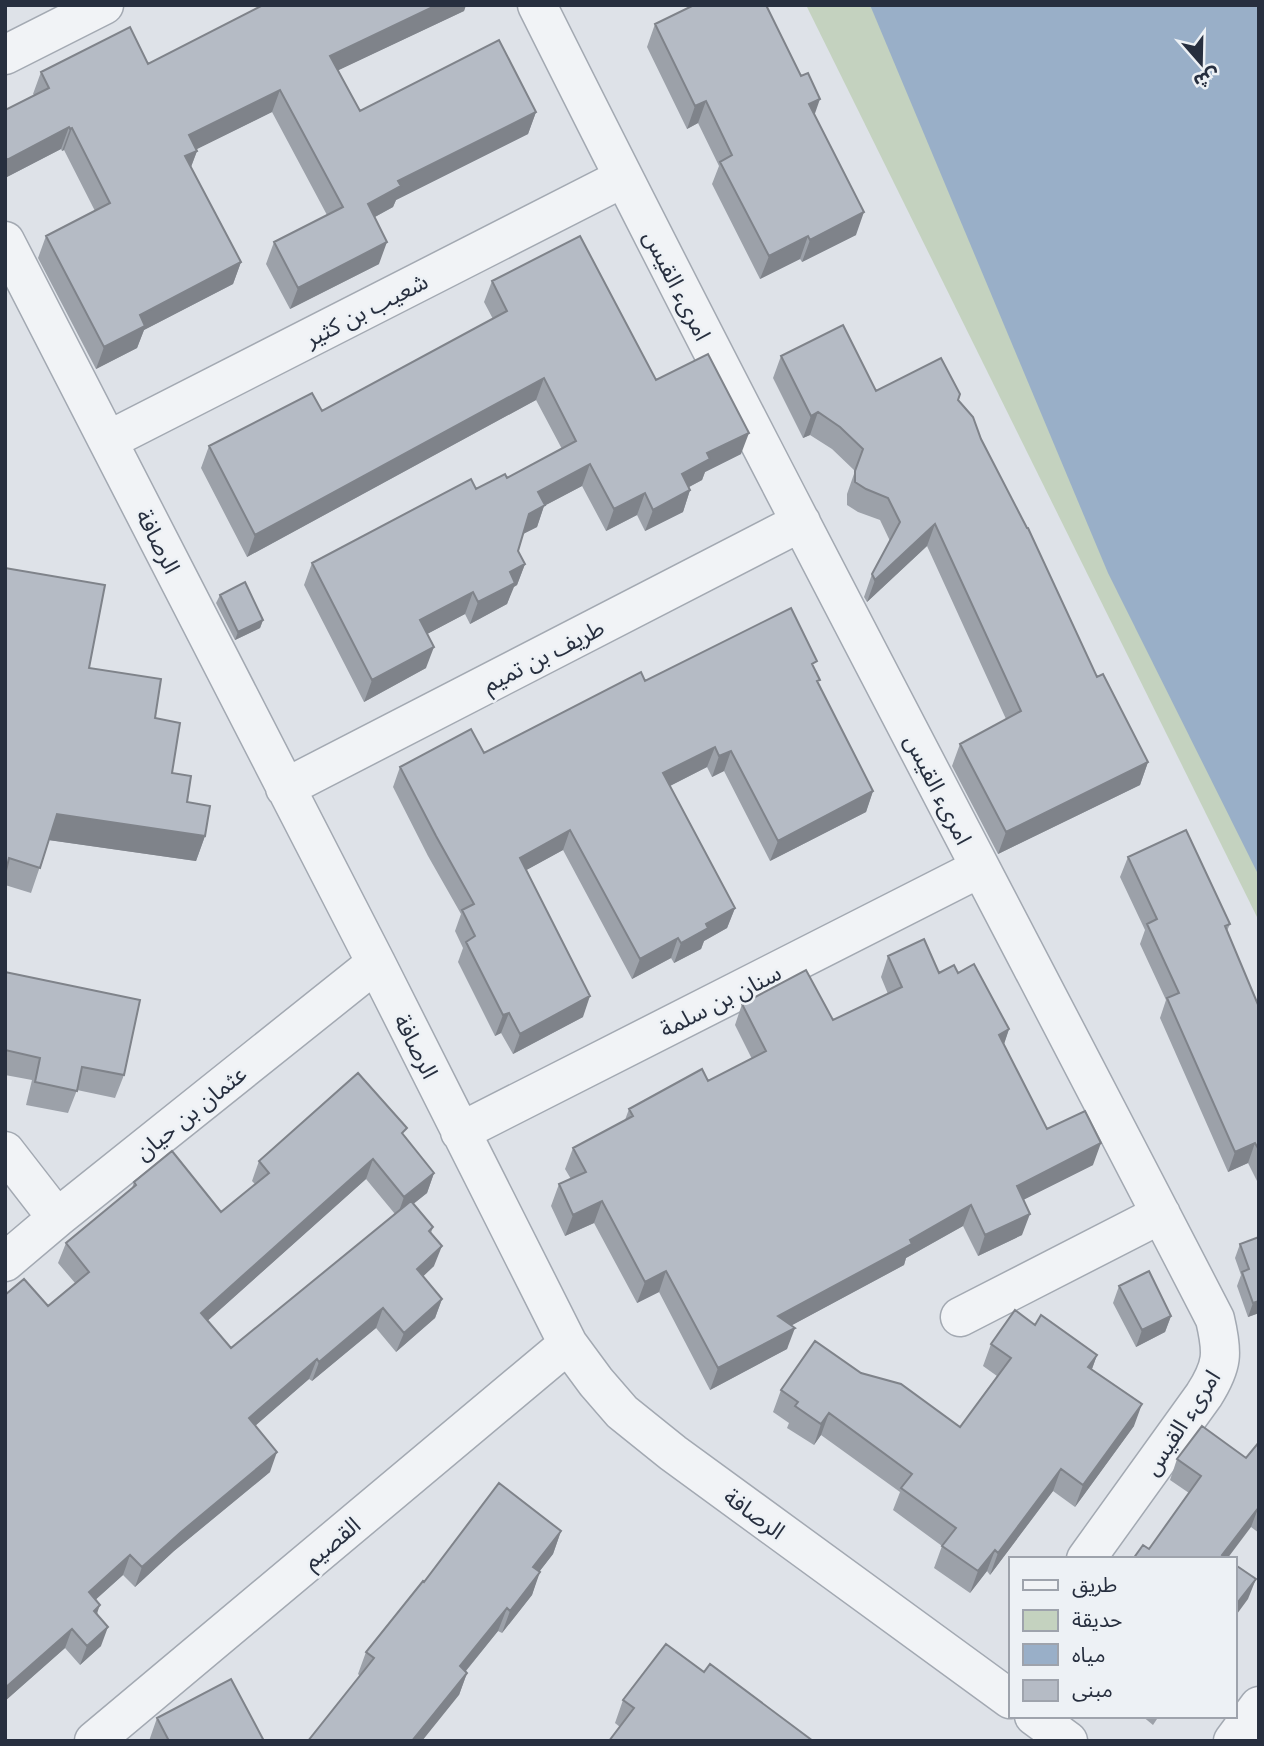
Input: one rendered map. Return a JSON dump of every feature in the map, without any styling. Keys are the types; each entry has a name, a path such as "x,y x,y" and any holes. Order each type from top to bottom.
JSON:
{"street":[{"path":"5,55 104,5"},
{"name":"امرىء القيس","path":"537,5 623,178 1215,1319 1220,1342 1220,1362 1215,1377 1205,1395 1087,1557"},
{"name":"شعيب بن كثير","path":"108,440 623,178"},
{"name":"الرصافة","path":"5,241 376,963 568,1344 622,1412 673,1453 1005,1683"},
{"name":"طريف بن تميم","path":"285,788 801,522"},
{"name":"سنان بن سلمة","path":"460,1132 980,868"},
{"name":"عثمان بن حيان","path":"5,1262 376,963"},
{"path":"5,1151 57,1218"},
{"path":"960,1317 1161,1214"},
{"name":"القصيم","path":"94,1741 568,1344"},
{"path":"1233,1741 1259,1706"},
{"path":"1037,1718 1068,1741"}],"green space":[{"path":"806,5 1259,5 1259,921"}],"water":[{"path":"870,5 1259,5 1259,876 1108,573"}],"building":[{"path":"263,5 437,5 330,56 360,111 499,40 536,112 398,181 401,186 368,204 387,242 298,288 274,242 343,207 280,90 189,135 197,151 185,156 241,262 140,315 145,326 104,347 46,236 110,203 72,128 69,127 7,160 5,110 49,88 41,72 130,27 148,64"},
{"path":"694,5 766,5 801,76 808,73 820,99 809,104 864,212 810,240 808,236 769,256 720,162 732,155 706,101 695,106 655,24"},
{"path":"580,236 656,380 708,354 749,433 707,453 710,459 682,474 690,490 653,510 645,493 614,509 590,464 538,492 545,505 529,514 518,551 525,564 510,572 515,583 478,602 473,592 420,620 434,647 372,680 312,563 471,479 476,489 505,474 507,478 576,441 544,378 255,535 209,446 312,393 322,411 507,311 492,281"},
{"path":"843,325 876,391 941,358 960,394 958,400 973,417 981,439 1028,528 1097,677 1103,674 1148,762 1006,832 960,744 1021,711 935,524 875,580 872,574 900,522 888,498 855,482 855,471 863,449 840,427 818,412 811,416 781,356"},
{"path":"5,568 105,585 89,668 161,679 155,718 180,723 172,773 191,776 187,802 210,806 205,836 57,814 40,868 9,858 5,875"},
{"path":"245,582 263,620 238,632 220,595"},
{"path":"791,608 817,661 812,664 820,680 817,681 873,791 778,841 731,751 719,756 715,747 663,773 735,908 706,924 708,928 681,943 678,938 640,959 570,830 520,858 590,996 520,1034 509,1013 503,1015 466,942 475,936 462,910 474,904 400,767 471,729 484,753 641,672 645,681"},
{"path":"1186,830 1230,924 1225,926 1259,1007 1259,1150 1255,1143 1235,1152 1167,998 1179,993 1147,924 1157,919 1128,857"},
{"path":"924,939 939,973 954,965 958,973 974,964 1009,1029 999,1035 1047,1129 1085,1111 1101,1143 1017,1186 1030,1214 985,1235 971,1205 910,1240 912,1244 778,1316 795,1328 718,1368 666,1271 645,1282 602,1201 573,1215 559,1184 586,1172 573,1148 633,1116 629,1109 702,1069 708,1081 766,1051 742,1004 806,970 833,1020 902,987 888,956"},
{"path":"5,972 140,1000 124,1075 82,1067 77,1091 35,1082 40,1058 5,1050"},
{"path":"358,1073 407,1128 402,1133 434,1173 404,1197 373,1159 201,1313 231,1348 411,1201 433,1227 429,1231 442,1246 417,1269 442,1299 404,1333 383,1308 319,1362 317,1359 249,1418 277,1452 142,1567 130,1555 89,1592 100,1605 94,1611 108,1627 87,1646 72,1629 5,1688 5,1295 24,1279 48,1306 89,1272 66,1243 172,1151 221,1212 269,1173 259,1161"},
{"path":"1259,1237 1259,1301 1253,1303 1242,1272 1249,1269 1240,1244"},
{"path":"1149,1271 1171,1316 1142,1330 1119,1286"},
{"path":"1015,1310 1035,1325 1041,1315 1097,1355 1088,1367 1142,1404 1083,1485 1061,1469 998,1553 995,1550 978,1571 942,1546 956,1528 901,1488 912,1474 829,1413 821,1424 795,1406 798,1402 781,1390 815,1341 861,1373 901,1384 960,1427 1011,1358 991,1344"},
{"path":"1202,1426 1246,1458 1259,1442 1259,1507 1222,1555 1224,1557 1134,1557 1143,1545 1149,1549 1201,1476 1177,1459"},
{"path":"499,1483 561,1531 533,1567 540,1572 510,1611 507,1608 460,1666 467,1673 412,1741 308,1741 374,1658 366,1652 424,1582"},
{"path":"1236,1565 1256,1579 1236,1604"},
{"path":"666,1644 704,1672 710,1664 813,1741 609,1741 634,1708 623,1700"},
{"path":"231,1679 264,1741 169,1741 157,1718"}]}
